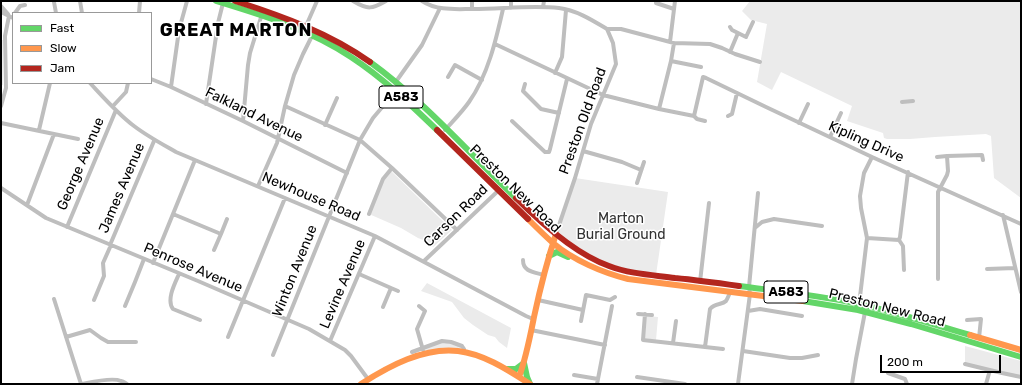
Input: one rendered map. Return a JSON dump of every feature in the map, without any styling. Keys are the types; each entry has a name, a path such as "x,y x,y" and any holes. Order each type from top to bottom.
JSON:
{"main road":[{"name":"Preston New Road","path":"216,1 262,12 306,26 331,38 361,57 418,102 446,129 501,188 533,213 554,238 607,266 662,279 728,289 832,299 1021,350"},
{"name":"Preston New Road","path":"235,1 312,36 350,56 367,68 501,188 573,256 608,274 628,279 662,279"},
{"path":"519,377 524,363 533,319 554,238"},
{"name":"A583","path":"549,256 555,252 559,253 592,270 618,276"},
{"name":"Preston New Road","path":"866,309 911,324 1021,356"},
{"path":"361,384 423,351 450,351 463,352 483,358 530,384"},
{"path":"503,368 514,369 524,363"},
{"path":"524,363 530,384"}],"street":[{"path":"80,1 82,12"},
{"path":"139,12 140,1"},
{"path":"171,87 179,30 187,1"},
{"path":"306,26 317,1"},
{"path":"353,1 363,7 375,7 386,1"},
{"path":"422,1 430,6 455,9 560,8 578,13 607,29 621,29 672,42 710,44 760,62"},
{"path":"472,1 472,9"},
{"path":"511,1 511,8"},
{"path":"543,7 544,1"},
{"path":"656,1 656,3 674,9"},
{"path":"660,109 671,61 675,1"},
{"path":"54,2 56,12"},
{"path":"206,104 218,23 223,3"},
{"path":"15,12 20,6 25,5"},
{"path":"1,6 12,16"},
{"path":"395,83 422,45 440,8"},
{"path":"441,134 469,102 482,80 495,44 503,8"},
{"path":"555,73 562,57 566,10"},
{"path":"1,12 12,16"},
{"path":"243,121 248,65 262,12"},
{"path":"1,106 6,88 5,36 12,16"},
{"path":"730,27 732,30 746,37 753,22"},
{"name":"Preston Old Road","path":"554,238 591,124 616,64 613,43 607,29"},
{"path":"730,52 738,33"},
{"path":"258,186 277,143 285,106 294,75 312,36"},
{"path":"495,44 603,95 694,116 697,119 705,121"},
{"path":"671,61 701,67"},
{"path":"448,77 455,65 482,80"},
{"name":"Kipling Drive","path":"694,116 703,78 872,157 1021,224"},
{"name":"Falkland Avenue","path":"152,79 243,121 347,173"},
{"path":"512,121 540,148 545,152 548,152 567,79"},
{"path":"39,130 50,84"},
{"name":"Newhouse Road","path":"91,84 116,110 154,141 176,152 375,236 533,319"},
{"path":"113,106 126,92 128,84"},
{"path":"525,84 523,91 541,109 559,113"},
{"name":"Winton Avenue","path":"273,355 360,140 373,118 395,92"},
{"path":"732,116 736,93"},
{"path":"325,125 337,98"},
{"path":"902,102 913,101"},
{"path":"799,123 808,104"},
{"path":"285,106 360,140 392,168 457,230"},
{"name":"George Avenue","path":"67,227 116,110"},
{"path":"830,137 841,113"},
{"path":"1,123 78,139"},
{"path":"27,205 54,134"},
{"name":"James Avenue","path":"94,300 104,276 103,264 154,141"},
{"path":"583,151 622,162 641,170"},
{"path":"939,155 982,156 982,160"},
{"path":"938,279 938,192 948,171 947,156"},
{"path":"859,307 867,238 860,196 864,172 872,157"},
{"path":"153,263 195,160"},
{"path":"637,183 644,162"},
{"path":"369,214 383,179 392,168"},
{"path":"904,270 903,246 899,240 908,172"},
{"name":"Penrose Avenue","path":"1,188 46,218 308,329 345,350 368,379"},
{"name":"Carson Road","path":"424,261 501,188"},
{"path":"738,384 748,311 758,193"},
{"path":"228,337 285,198"},
{"path":"699,284 708,203"},
{"path":"173,214 221,234"},
{"path":"1003,215 1021,292"},
{"path":"756,227 762,222 774,219 822,226"},
{"path":"214,250 227,220"},
{"name":"Levine Avenue","path":"330,341 375,236"},
{"path":"867,238 899,240"},
{"path":"125,306 144,259"},
{"path":"523,260 526,269 544,275"},
{"path":"987,269 1015,268"},
{"path":"179,274 170,304 173,308 198,319 194,323"},
{"path":"359,274 398,291"},
{"path":"383,308 391,288"},
{"path":"705,347 710,309 727,300 728,289"},
{"path":"581,321 587,293 610,300 615,297"},
{"path":"54,299 81,384 111,380 121,381 127,384"},
{"path":"538,300 583,310"},
{"path":"419,306 427,311 417,329 423,351"},
{"path":"574,374 597,382 612,306"},
{"path":"748,311 760,309 800,316 798,310"},
{"path":"852,384 866,309"},
{"path":"605,310 611,312"},
{"path":"638,314 652,315"},
{"path":"645,314 643,342 674,343 722,349"},
{"name":"Preston New Road","path":"967,320 980,319 979,338"},
{"path":"674,343 676,321"},
{"path":"66,337 90,330 108,342 136,342"},
{"path":"531,330 605,345"},
{"path":"412,352 423,351 438,342 446,341 462,346 464,349 463,352"},
{"path":"743,351 790,358 802,358 818,355"},
{"path":"965,364 1021,377"},
{"path":"986,384 990,370"},
{"path":"642,371 640,377 685,384"},
{"path":"888,373 905,379 907,384"}],"green space":[{"path":"750,1 1021,1 1021,198 994,178 991,136 986,134 887,139 884,138 883,133 847,121 852,106 781,72 772,90 757,82 767,24 751,20 742,11"},
{"path":"1,40 3,40 3,85 1,85"},
{"path":"390,170 452,230 433,247 426,241 401,228 369,214 383,179"},
{"name":"Marton Burial Ground","path":"575,178 668,192 656,275 612,268 556,234"},
{"path":"427,283 511,328 507,348 495,337 488,335 464,318 452,302 421,291"},
{"path":"646,316 658,317 656,340 644,338"},
{"path":"443,342 461,347 462,350 425,352 425,349"},
{"path":"965,346 1021,361 1021,377 965,364"}],"traffic: fast":[{"path":"216,1 286,24 336,47 385,82 437,130"},
{"path":"370,62 409,93 516,198"},
{"path":"549,256 557,252 568,257"},
{"path":"739,286 811,295 869,306 970,335"},
{"path":"803,301 858,310 911,324 1021,357"},
{"path":"507,369 516,369 524,363 530,384"}],"traffic: slow":[{"path":"528,219 553,243 570,255 589,265 628,279 803,301"},
{"path":"519,377 528,347 544,275 556,234"},
{"path":"970,335 1021,350"},
{"path":"361,384 407,359 432,352 445,351 458,351 477,355 504,368 530,384"}],"traffic: jam":[{"path":"235,1 305,26 338,42 370,62"},
{"path":"437,130 528,219"},
{"path":"516,198 559,237 596,261 625,271 642,274 739,286"}],"district":[{"name":"GREAT MARTON","path":"236,31"}]}
